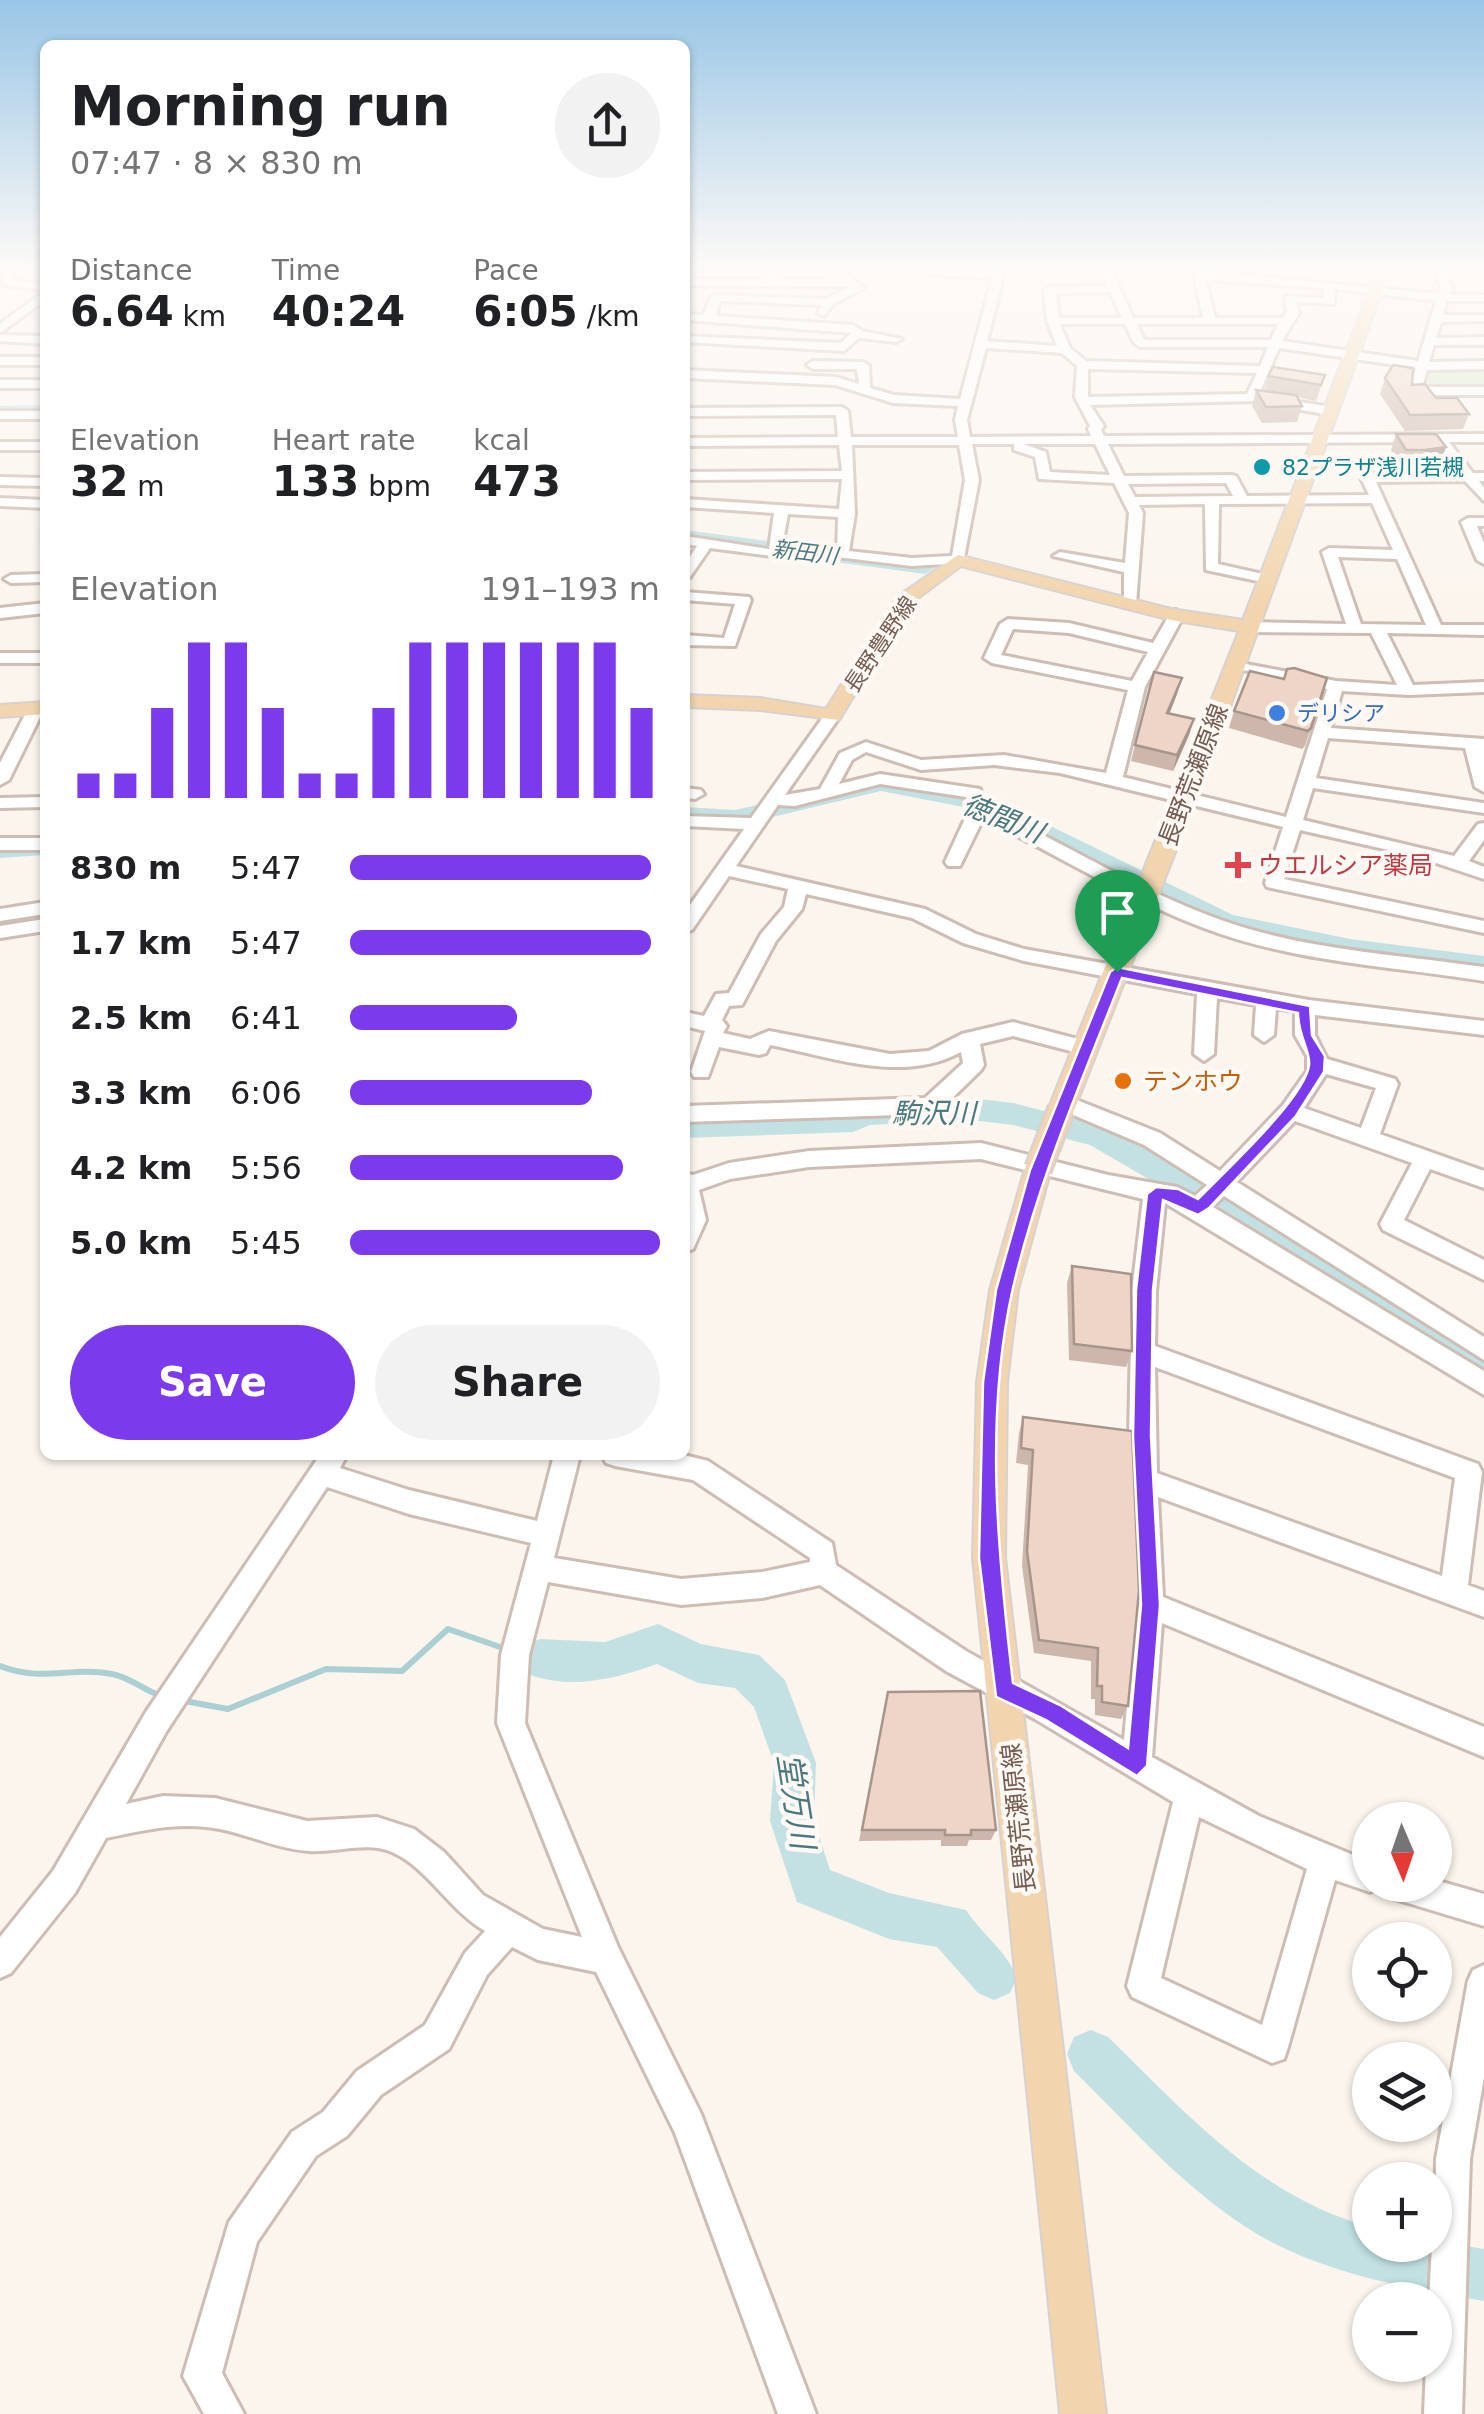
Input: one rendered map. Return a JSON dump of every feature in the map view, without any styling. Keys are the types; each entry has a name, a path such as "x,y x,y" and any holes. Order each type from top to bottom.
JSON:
{"main road":[{"name":"長野荒瀬原線","path":"1083,2414 988,1558 992,1382 1004,1290 1038,1170 1185,800 1342,383"},
{"path":"958,560 1176,615 1248,627"},
{"name":"長野豊野線","path":"690,701 761,704 832,716 903,601 958,560"},
{"path":"0,712 40,709"}],"street":[{"path":"770,383 773,411"},
{"path":"823,383 865,387 893,399 964,402"},
{"path":"690,412 842,411 850,474 842,554 912,562 958,560 972,480 961,420 969,383"},
{"path":"1078,383 1088,418 1098,426 1094,430 1136,513 1129,604"},
{"path":"1252,398 1260,383"},
{"path":"1419,383 1415,392 1484,391"},
{"path":"0,384 40,384"},
{"path":"1468,391 1484,410"},
{"path":"1084,401 1252,398 1331,411"},
{"path":"942,402 935,422 946,427 948,441"},
{"path":"0,412 40,412"},
{"path":"1439,438 1484,497"},
{"path":"1020,447 1041,455 1044,476 1119,480 1189,460 1318,440 1484,438"},
{"path":"690,442 1099,441 1189,460 1231,480 1243,501"},
{"path":"0,446 40,446"},
{"path":"690,476 850,474"},
{"path":"1436,631 1368,478 1484,477"},
{"path":"0,481 40,482"},
{"path":"1131,502 1375,499"},
{"path":"1212,501 1211,567 1267,579"},
{"path":"0,502 40,504"},
{"path":"690,503 848,514"},
{"path":"776,549 782,509"},
{"path":"1484,522 1468,522 1484,560"},
{"path":"690,533 776,549"},
{"path":"690,541 776,549"},
{"path":"690,569 706,544"},
{"path":"1050,582 1062,551 1133,569"},
{"path":"1356,631 1329,552 1400,555"},
{"path":"0,598 6,579 40,578"},
{"path":"690,596 744,600 730,643 690,640"},
{"path":"0,612 40,608"},
{"path":"1114,781 1136,687 1176,615"},
{"path":"1136,687 992,658 1008,624 1069,628 1157,649"},
{"path":"1248,627 1484,630"},
{"path":"1378,631 1408,690"},
{"path":"0,658 40,661"},
{"path":"1236,664 1336,686 1408,690 1484,687"},
{"path":"1336,686 1274,883 1484,927"},
{"path":"0,780 40,711"},
{"path":"690,919 832,716"},
{"path":"1319,732 1478,744 1484,787"},
{"path":"828,792 844,758 856,749 881,749 904,763 921,766 1000,760 1114,781 1185,800 1414,848 1484,873"},
{"path":"690,821 765,812 880,779 977,805 1064,851 1248,936 1328,953 1484,974"},
{"path":"1307,782 1484,808"},
{"path":"0,803 40,802"},
{"path":"954,862 977,805"},
{"path":"1458,863 1484,828"},
{"path":"0,844 40,844"},
{"path":"724,869 918,913 946,931 994,948 1082,970 1117,972 1305,1010 1484,1028"},
{"path":"702,1072 723,999 735,1000 768,938 793,909 799,884"},
{"path":"0,915 40,909"},
{"path":"0,932 40,926"},
{"path":"1204,1054 1207,990"},
{"path":"1264,1035 1266,1002"},
{"path":"1210,1196 1290,1112 1317,1064 1318,1056 1305,1035 1305,1010"},
{"path":"690,1022 759,1048 760,1040 769,1038 890,1061 932,1058 953,1043 1013,1028 1086,1048"},
{"path":"690,1114 930,1106 974,1065 970,1039"},
{"path":"1317,1064 1388,1084 1369,1136"},
{"path":"1062,1107 1152,1139 1210,1196 1484,1384"},
{"path":"1290,1112 1369,1136 1484,1180"},
{"path":"690,1182 729,1171 809,1158 982,1151 1156,1194 1210,1196 1484,1350"},
{"path":"1425,1158 1391,1224 1484,1271"},
{"path":"1137,1766 1150,1605 1144,1480 1144,1290 1156,1194"},
{"path":"690,1195 696,1220 690,1232"},
{"path":"1144,1353 1468,1472 1453,1592"},
{"path":"566,1460 541,1568 515,1655 512,1723 606,1958 689,2126 797,2414"},
{"path":"645,1460 700,1469 823,1552 823,1572"},
{"path":"0,1962 64,1882 156,1722 327,1464 409,1502 546,1536"},
{"path":"1144,1480 1484,1604"},
{"path":"541,1568 681,1592 762,1585 823,1572 880,1605 953,1659 1004,1690 1053,1713 1137,1766 1324,1863 1352,1872"},
{"path":"1150,1605 1484,1742"},
{"path":"1190,1796 1143,1986 1272,2047 1324,1863"},
{"path":"97,1825 163,1810 214,1813 306,1836 377,1832 403,1840 432,1863 472,1906 538,1944 606,1958"},
{"path":"1452,1901 1484,1910"},
{"path":"225,2414 202,2376 212,2351 240,2234 304,2144 335,2124 369,2083 437,2037 476,1964 509,1927"},
{"path":"1443,2414 1453,2159 1474,2084 1484,1981"}],"green space":[{"path":"1423,383 1484,383 1484,390 1420,390"}],"building":[{"path":"1388,383 1425,384 1436,398 1457,398 1469,414 1410,415"},
{"path":"1256,390 1296,395 1302,406 1266,407"},
{"path":"1396,434 1436,434 1446,447 1406,450"},
{"path":"1287,669 1327,678 1308,731 1234,711 1250,671 1284,679"},
{"path":"1154,672 1182,678 1167,713 1194,719 1177,755 1135,745"},
{"path":"1072,1266 1131,1274 1132,1351 1074,1344"},
{"path":"1023,1417 1132,1431 1139,1591 1128,1706 1102,1702 1102,1686 1097,1686 1098,1648 1039,1640 1027,1551 1033,1450 1021,1448"},
{"path":"980,1691 996,1830 945,1835 945,1830 862,1830 888,1692"}],"waterway":[{"name":"新田川","path":"0,411 40,410"},
{"name":"新田川","path":"690,537 925,568"},
{"name":"徳間川","path":"690,815 735,818 881,784 986,804 1226,922 1350,948 1484,965"},
{"name":"徳間川","path":"0,850 40,847"},
{"name":"駒沢川","path":"0,921 40,917"},
{"name":"駒沢川","path":"690,1126 853,1121 864,1114 971,1109 1013,1114 1099,1136 1484,1359"},
{"name":"堂万川","path":"179,1700 228,1709 326,1669 402,1671 448,1629 503,1648"},
{"name":"堂万川","path":"540,1659 605,1662 658,1644 698,1663 745,1669 770,1694 795,1763 792,1821 813,1886 889,1916 950,1926 964,1948 994,1977"},
{"name":"堂万川","path":"0,1666 30,1673 112,1674 164,1697"},
{"name":"堂万川","path":"1091,2054 1203,2162 1277,2217 1350,2247 1484,2275"}],"place":[{"name":"82プラザ浅川若槻","path":"1262,467"},
{"name":"デリシア","path":"1277,713"},
{"name":"ウエルシア薬局","path":"1238,865"},
{"name":"テンホウ","path":"1123,1081"}],"route":[{"path":"1117,972 1305,1010 1305,1035 1318,1056 1316,1072 1290,1112 1204,1204 1198,1208 1178,1196 1156,1194 1144,1290 1142,1436 1150,1605 1137,1766 1053,1713 1004,1690 988,1558 992,1382 1004,1290 1038,1170 1117,972"}]}
